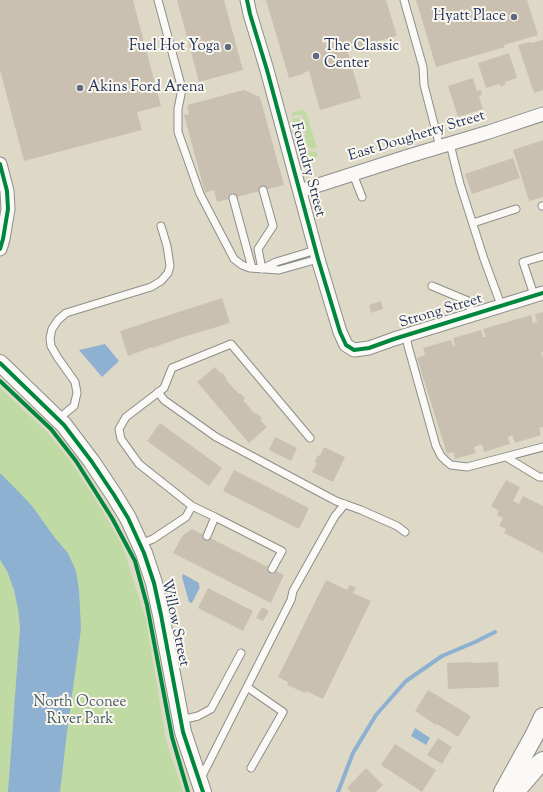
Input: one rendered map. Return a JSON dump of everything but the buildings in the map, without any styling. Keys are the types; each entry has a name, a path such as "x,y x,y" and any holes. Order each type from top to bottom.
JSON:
{"main road":[{"path":"503,792 543,717"},
{"path":"516,792 543,761"}],"street":[{"name":"Foundry Street","path":"247,0 317,254 340,332 346,345"},
{"name":"East Dougherty Street","path":"300,191 543,114"},
{"path":"0,164 7,191 8,209 0,249"},
{"name":"Strong Street","path":"346,345 354,350 369,348 539,294"},
{"name":"Willow Street","path":"0,363 64,425 92,462 128,518 144,553 154,583 183,732 201,787"}],"lane":[{"path":"158,0 182,89 178,110 178,132 200,194 234,259 242,265 252,268 279,270 317,254"},
{"path":"404,0 423,67 424,84 501,305"},
{"path":"353,174 362,197"},
{"path":"262,269 258,249 273,226 263,190"},
{"path":"233,198 252,268"},
{"path":"473,223 516,210"},
{"path":"58,419 74,406 77,393 75,382 58,358 52,346 50,338 52,329 58,320 66,313 151,287 161,281 168,273 170,266 167,246 161,226"},
{"path":"539,294 523,262 543,256"},
{"path":"432,286 468,301 472,315"},
{"path":"406,335 436,446 441,456 446,461 451,465 466,467 543,447"},
{"path":"272,569 282,551 192,506 139,464 121,440 119,429 126,417 164,388 172,368 231,344 310,438"},
{"path":"158,392 164,400 216,437 336,501 397,526 405,532"},
{"path":"506,457 539,477 543,477"},
{"path":"201,787 247,687 291,600 293,591 334,516 345,504"},
{"path":"140,544 153,539 186,517 192,506"},
{"path":"207,536 215,517"},
{"path":"181,720 198,716 211,709 240,653"},
{"path":"247,687 283,712 250,768"}],"green space":[{"path":"301,110 306,112 317,148 310,148 306,143 302,116 292,116 292,113"},
{"path":"299,118 305,148 309,151 317,152 317,157 304,159 292,120"},
{"name":"North Oconee River Park","path":"0,388 48,433 72,463 105,515 123,547 146,620 166,740 183,792 0,792"}],"water":[{"path":"105,344 119,361 102,377 79,350"},
{"path":"0,473 32,506 68,553 76,571 79,590 81,629 60,792 8,792 20,628 14,590 7,571 0,560"},
{"path":"183,574 199,583 200,587 192,603 189,602 182,577"},
{"path":"415,728 430,738 426,745 411,736"}],"waterway":[{"path":"338,792 353,753 376,715 406,681 442,656 495,632"}],"cycle path":[{"path":"247,0 318,259 340,332 346,345 354,350 369,348 543,293"},
{"path":"0,164 7,191 8,209 0,249"},
{"path":"0,363 64,425 92,462 128,518 144,553 154,583 183,732 203,792"},
{"path":"0,381 51,429 76,461 112,518 135,561 147,605 172,737 188,792"}],"place":[{"name":"Hyatt Place","path":"514,17"},
{"name":"Fuel Hot Yoga","path":"228,47"},
{"name":"The Classic Center","path":"316,56"},
{"name":"Akins Ford Arena","path":"80,88"}]}
